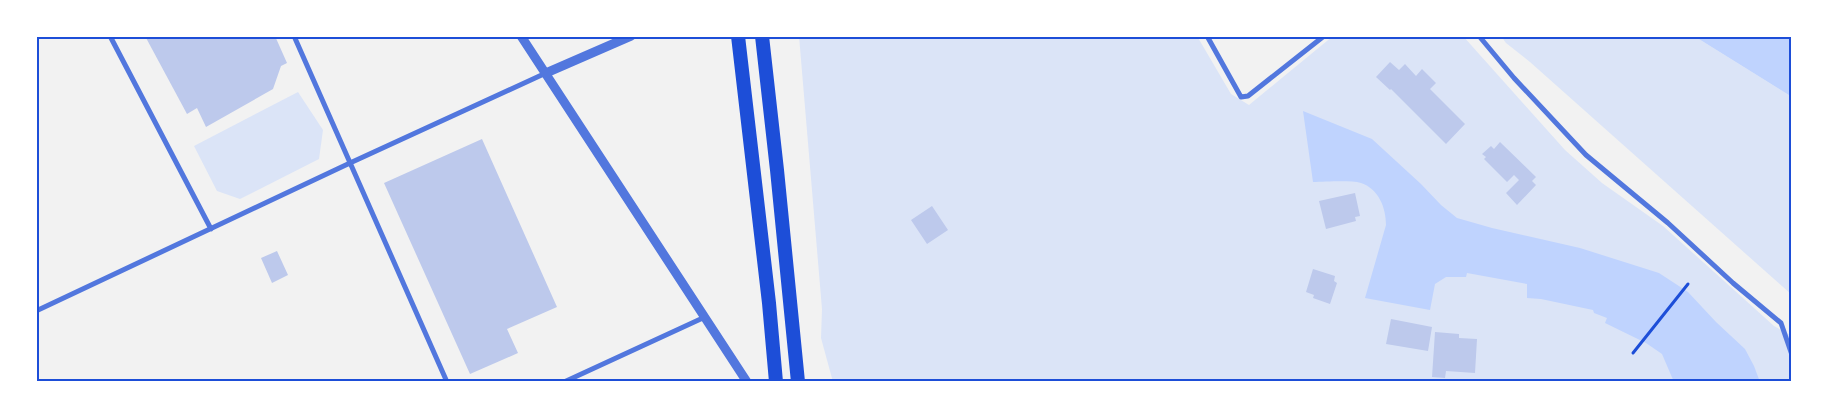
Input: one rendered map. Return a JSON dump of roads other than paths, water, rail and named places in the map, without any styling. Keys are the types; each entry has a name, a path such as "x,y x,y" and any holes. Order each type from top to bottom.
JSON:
{"highway":[{"path":"738,36 769,303 776,382"},
{"path":"762,36 798,382"}],"street":[{"path":"110,36 211,229"},
{"path":"294,36 447,382"},
{"path":"521,36 747,382"},
{"path":"36,311 350,163 546,73 632,36"},
{"path":"1207,36 1241,97 1248,96 1324,36"},
{"path":"1479,36 1514,78 1586,155 1668,223 1732,283 1781,323 1792,355"},
{"path":"564,382 705,317"}],"water":[{"path":"1694,36 1792,36 1792,97"},
{"path":"1303,111 1372,139 1457,218 1580,248 1659,273 1688,292 1745,349 1760,382 1674,382 1662,354 1646,343 1605,323 1607,318 1594,313 1593,310 1541,299 1527,298 1527,284 1467,273 1466,277 1446,277 1435,284 1430,310 1365,298 1386,225 1385,212 1377,194 1361,183 1344,181 1313,182"}]}
